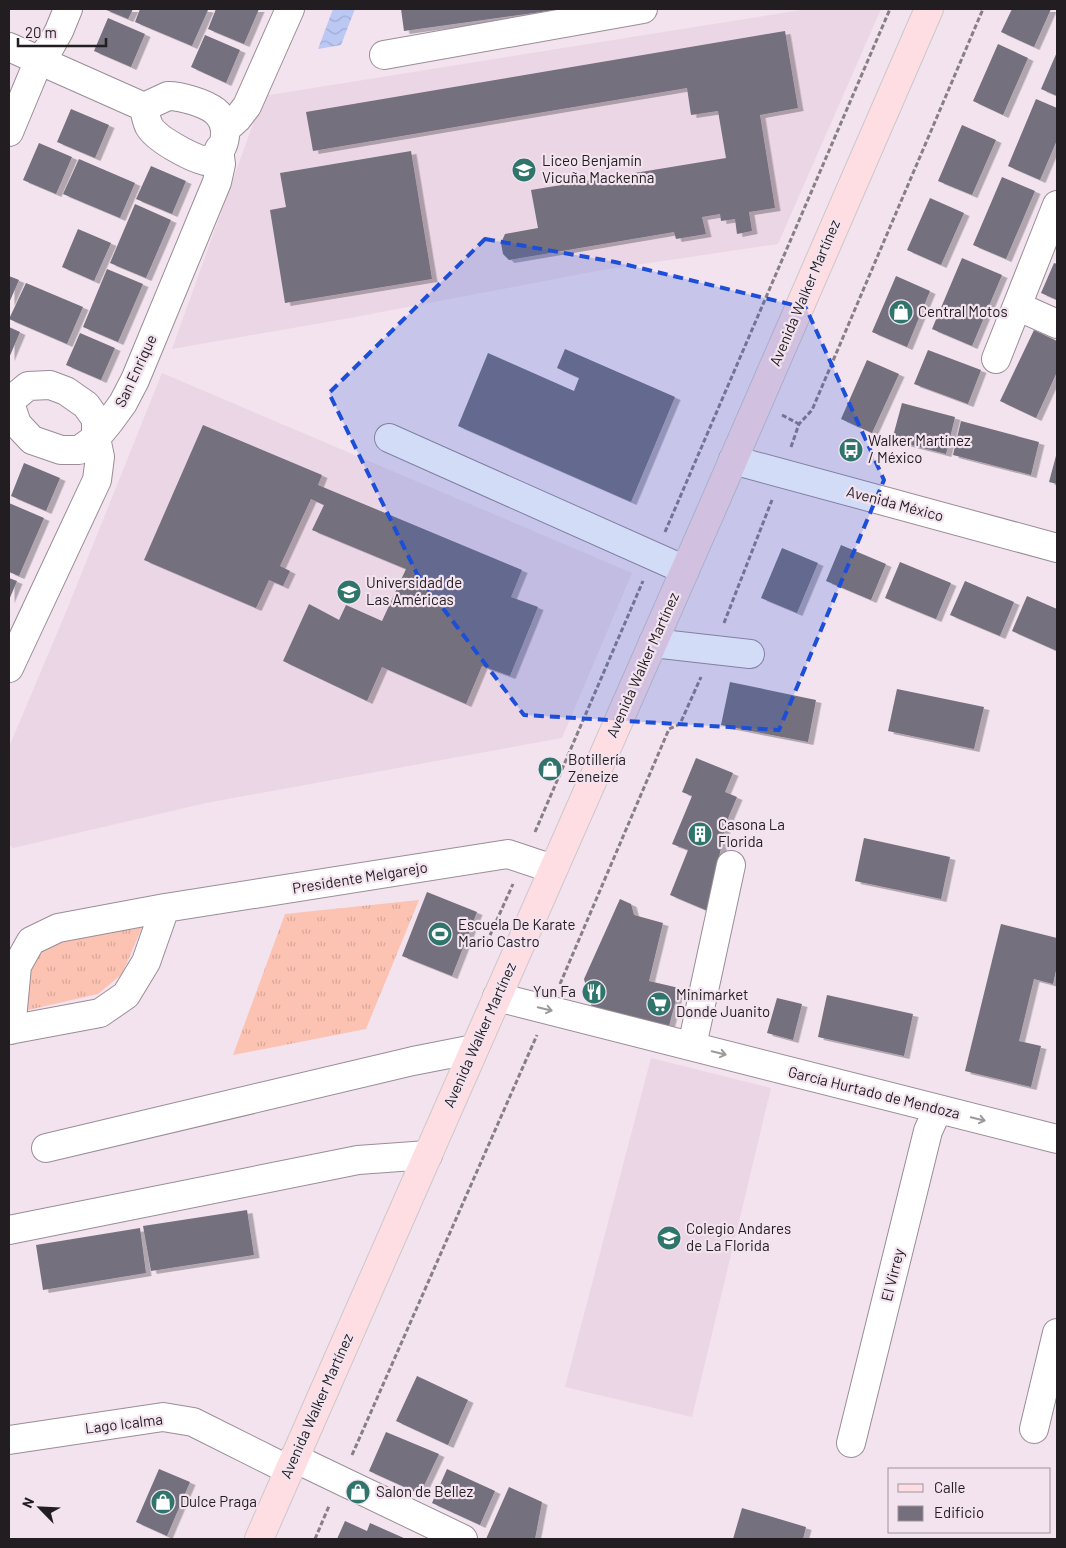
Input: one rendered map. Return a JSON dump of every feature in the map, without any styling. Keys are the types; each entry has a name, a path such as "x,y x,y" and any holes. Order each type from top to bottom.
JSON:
{"main road":[{"name":"Avenida Walker Martínez","path":"259,1539 685,570 929,9"}],"street":[{"path":"9,132 39,60 50,47 68,9"},
{"path":"144,107 148,124 154,134 194,158 205,161 215,156 223,139 247,106 290,9"},
{"path":"384,55 643,9"},
{"path":"9,47 144,107 168,96 182,96 215,111 221,118 223,139"},
{"name":"San Enrique","path":"96,438 123,403 135,380 217,182 223,139"},
{"path":"996,358 1057,205"},
{"path":"1017,306 1057,324"},
{"path":"9,668 96,480 100,457 96,438 96,420 86,406 66,391 50,384 28,386 10,401 18,424 32,440 61,450 79,450 96,438"},
{"path":"390,438 685,570"},
{"name":"Avenida México","path":"733,460 1057,548"},
{"path":"653,643 750,654"},
{"name":"Presidente Melgarejo","path":"165,908 146,962 126,995 100,1013 10,1030 17,966 31,941 58,928 165,908 508,854 553,868"},
{"path":"692,1046 730,865"},
{"name":"García Hurtado de Mendoza","path":"497,997 1057,1139"},
{"path":"46,1148 474,1048"},
{"name":"El Virrey","path":"851,1442 928,1131 938,1109"},
{"path":"9,1230 358,1160 428,1154"},
{"path":"1034,1429 1057,1332"},
{"name":"Lago Icalma","path":"9,1440 163,1417 193,1422 292,1464 341,1480 463,1539"}],"path":[{"path":"485,949 890,9"},
{"path":"315,1539 548,1010 669,729 680,724 714,649 760,534 799,424 812,410 983,9"}],"highlighted area":[{"path":"485,239 615,262 806,308 884,480 779,730 524,715 417,574 329,393"}],"shaded area":[{"name":"Liceo Benjamín Vicuña Mackenna","path":"807,9 881,9 778,244 602,270 350,318 172,349 263,96"},
{"name":"Universidad de Las Américas","path":"162,373 632,573 562,738 206,803 13,848 9,844 9,747 66,612"},
{"name":"Colegio Andares de La Florida","path":"651,1058 771,1088 692,1417 565,1387"}],"green space":[{"path":"419,900 366,1029 233,1055 285,914"},
{"path":"144,923 122,974 98,994 28,1010 29,963 47,942"}],"water":[{"path":"333,9 355,9 341,45 318,49"}],"building":[{"path":"104,9 133,9 128,19"},
{"path":"140,9 208,10 192,46 135,22"},
{"path":"216,9 259,9 244,44 208,29"},
{"path":"401,9 555,9 556,10 404,31"},
{"path":"1012,9 1051,9 1034,47 1001,32"},
{"path":"108,18 145,34 131,67 94,51"},
{"path":"785,31 798,108 760,115 775,208 749,212 752,231 737,234 735,219 721,221 720,214 702,217 706,234 676,239 674,232 509,260 503,254 501,243 505,234 538,228 531,190 726,158 718,111 691,115 687,88 313,151 306,112"},
{"path":"205,35 240,50 226,83 191,67"},
{"path":"998,44 1028,58 1003,115 973,101"},
{"path":"1057,52 1057,96 1041,89"},
{"path":"1036,99 1057,108 1057,140 1040,180 1008,166"},
{"path":"71,109 109,125 95,158 57,142"},
{"path":"962,125 996,140 972,195 938,181"},
{"path":"39,143 72,157 56,194 23,180"},
{"path":"411,151 432,279 285,303 270,210 286,207 280,173"},
{"path":"79,159 135,183 120,218 63,194"},
{"path":"151,166 186,181 172,214 136,199"},
{"path":"1002,177 1035,191 1006,259 973,245"},
{"path":"930,198 964,213 941,265 907,250"},
{"path":"135,204 171,220 146,278 110,263"},
{"path":"78,229 111,243 94,281 62,267"},
{"path":"962,258 1002,275 972,346 932,329"},
{"path":"1054,263 1057,264 1057,300 1041,293"},
{"path":"107,269 143,284 118,342 83,327"},
{"path":"9,276 19,280 9,303"},
{"name":"Central Motos","path":"896,276 930,291 907,347 872,332"},
{"path":"26,283 83,307 67,344 9,319"},
{"path":"9,327 20,332 9,358"},
{"path":"1034,330 1057,341 1057,372 1036,418 1000,401"},
{"path":"80,333 115,348 101,380 66,365"},
{"path":"565,349 675,397 631,502 458,426 488,353 574,391 579,378 557,368"},
{"path":"928,350 981,370 968,404 914,384"},
{"path":"867,360 899,374 872,433 841,419"},
{"path":"902,403 955,417 946,454 892,440"},
{"path":"961,421 1039,442 1031,475 953,455"},
{"path":"203,425 322,475 318,485 522,570 511,597 538,607 510,676 482,666 466,704 382,667 367,701 283,661 309,604 339,620 346,605 382,621 406,569 312,530 324,505 311,499 280,566 290,571 283,586 269,580 256,608 144,560"},
{"path":"1057,452 1057,484 1049,482"},
{"path":"24,463 60,478 46,511 11,496"},
{"path":"9,503 44,518 19,576 9,572"},
{"path":"841,545 886,564 871,600 826,581"},
{"path":"782,548 818,563 797,613 761,598"},
{"path":"900,562 951,583 936,619 885,598"},
{"path":"9,578 17,581 9,600"},
{"path":"965,581 1014,602 1000,636 950,615"},
{"path":"1027,596 1057,609 1057,651 1012,631"},
{"path":"730,682 816,700 808,742 721,725"},
{"path":"897,689 984,707 974,749 888,731"},
{"name":"Casona La Florida","path":"696,758 733,773 725,792 737,797 726,823 708,911 670,895 688,850 672,844 692,796 682,792"},
{"path":"864,838 950,857 941,899 855,881"},
{"name":"Escuela De Karate Mario Castro","path":"427,892 477,912 452,976 402,956"},
{"path":"620,899 631,904 634,915 663,923 649,981 679,988 669,1026 592,1008 584,979"},
{"path":"1001,924 1057,938 1057,966 1053,984 1034,979 1019,1041 1041,1046 1031,1087 965,1071"},
{"path":"827,995 913,1014 904,1056 818,1037"},
{"path":"777,998 802,1004 793,1040 767,1033"},
{"path":"247,1210 254,1255 151,1271 143,1226"},
{"path":"140,1228 146,1273 43,1290 36,1245"},
{"path":"417,1376 468,1400 448,1445 396,1421"},
{"path":"386,1432 439,1454 420,1494 369,1471"},
{"name":"Dulce Praga","path":"159,1469 190,1482 167,1536 136,1522"},
{"path":"447,1469 495,1491 480,1525 432,1503"},
{"path":"509,1487 542,1502 535,1539 486,1539"},
{"path":"742,1508 806,1527 803,1539 733,1539"},
{"path":"345,1521 367,1531 370,1523 406,1539 337,1539"}],"place":[{"name":"Liceo Benjamín Vicuña Mackenna","path":"524,170"},
{"name":"Central Motos","path":"901,312"},
{"name":"Walker Martínez / México","path":"851,450"},
{"name":"Universidad de Las Américas","path":"349,592"},
{"name":"Botillería Zeneize","path":"550,769"},
{"name":"Casona La Florida","path":"700,834"},
{"name":"Escuela De Karate Mario Castro","path":"440,934"},
{"name":"Yun Fa","path":"594,992"},
{"name":"Minimarket Donde Juanito","path":"659,1004"},
{"name":"Colegio Andares de La Florida","path":"669,1238"},
{"name":"Salon de Bellez","path":"358,1492"},
{"name":"Dulce Praga","path":"163,1502"}]}
